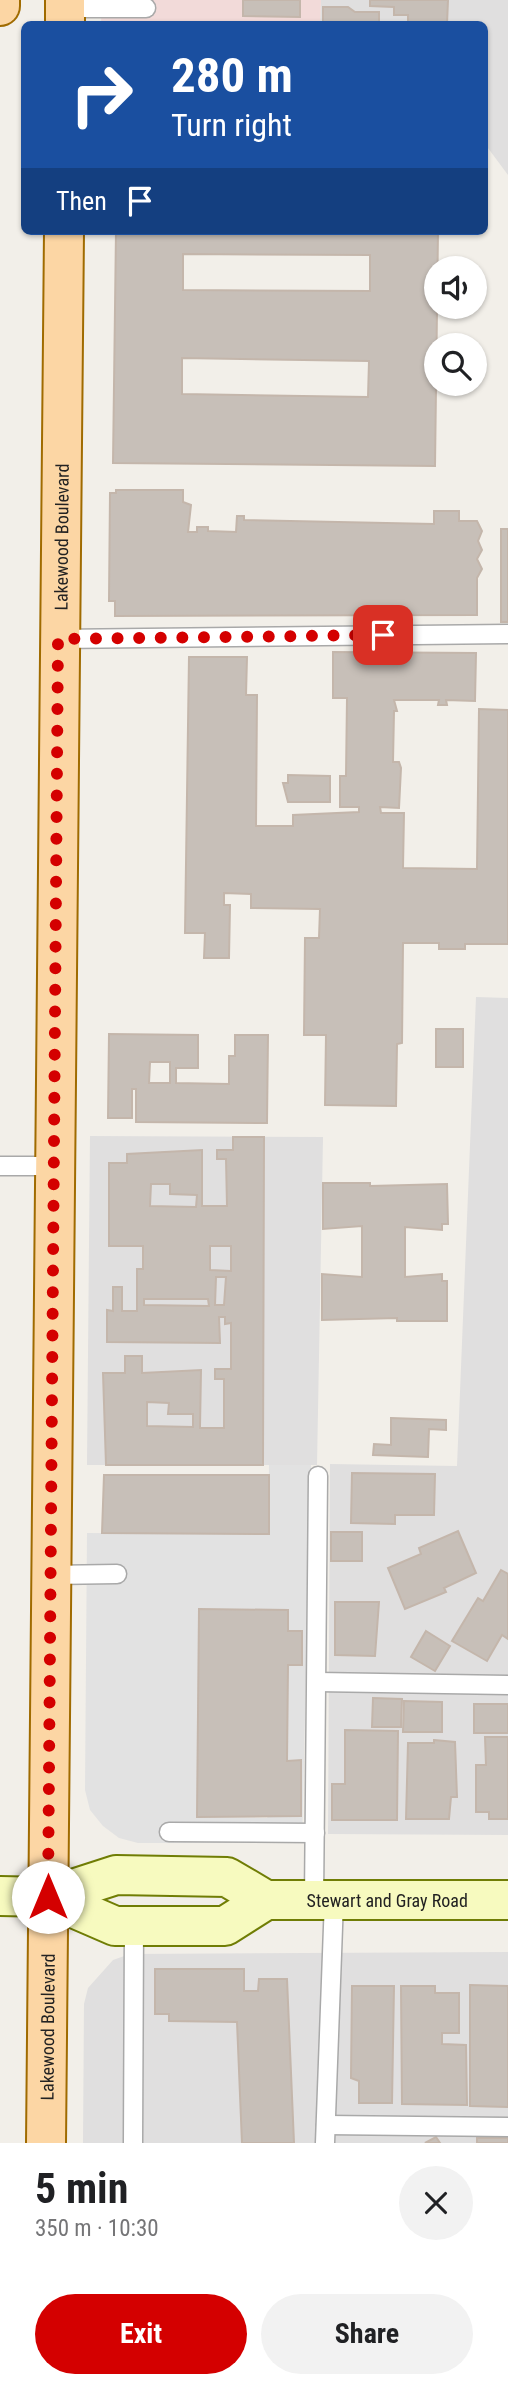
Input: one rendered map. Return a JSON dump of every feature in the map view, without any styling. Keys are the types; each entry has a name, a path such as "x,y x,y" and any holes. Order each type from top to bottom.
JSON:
{"main road":[{"path":"0,0 0,6"},
{"name":"Lakewood Boulevard","path":"46,2143 58,639 64,235"},
{"path":"0,1896 48,1897 116,1875 227,1877 266,1900 225,1926 115,1926 48,1897"},
{"name":"Stewart and Gray Road","path":"266,1900 508,1900"}],"lane":[{"path":"65,11 146,8"},
{"path":"58,639 508,634"},
{"path":"0,1166 54,1166"},
{"path":"318,1476 315,1833 324,1900 325,2143"},
{"path":"50,1575 117,1574"},
{"path":"317,1682 508,1685"},
{"path":"169,1832 315,1833"},
{"path":"133,2143 134,1926"},
{"path":"326,2124 508,2127"}],"shaded area":[{"path":"102,0 321,0 320,21 101,21"},
{"path":"321,0 508,0 508,175 488,148 488,21 320,21"},
{"path":"476,997 508,998 508,1835 328,1834 330,1464 457,1466"},
{"path":"90,1136 323,1137 317,1465 87,1465"},
{"path":"269,1465 311,1465 302,1843 138,1843 119,1838 103,1826 90,1810 85,1790 87,1533 268,1534","holes":["199,1610 288,1610 288,1631 302,1631 302,1665 288,1665 287,1761 300,1760 267,1818 197,1817"]},
{"path":"508,1952 508,2143 83,2143 84,2004 88,1988 113,1960 130,1954"}],"building":[{"path":"243,0 300,0 300,17 243,16"},
{"path":"370,0 448,0 447,21 408,21 408,15 394,15 394,7 370,6"},
{"path":"323,7 348,7 355,12 379,12 379,21 323,21"},
{"path":"116,235 438,235 438,256 424,256 424,319 437,319 437,333 424,333 424,396 436,396 435,466 113,463","holes":["183,254 370,255 370,291 183,290","182,358 369,361 368,397 182,394"]},
{"path":"116,490 183,490 183,502 191,505 188,532 197,532 197,527 208,527 208,531 236,532 237,516 244,516 244,520 434,524 434,511 459,511 459,521 477,521 482,531 478,541 482,550 477,559 482,569 477,578 477,615 115,616 115,601 109,601 110,493 116,493"},
{"path":"501,529 508,529 508,622 501,622"},
{"path":"333,652 476,653 475,701 446,700 447,705 438,705 439,700 394,700 397,711 394,711 393,762 399,762 401,768 399,808 380,807 381,813 404,813 403,868 477,869 479,709 508,710 508,944 465,944 465,949 439,949 439,943 403,943 402,1043 397,1044 396,1106 325,1105 326,1035 304,1035 305,938 319,938 320,909 251,908 251,894 224,893 224,905 230,905 229,958 204,958 205,933 185,933 189,657 247,657 246,695 257,695 256,826 293,826 293,815 359,812 359,807 340,807 340,776 346,776 347,698 333,698"},
{"path":"288,775 330,776 330,802 288,802 283,783 288,783"},
{"path":"436,1029 463,1029 463,1067 436,1067"},
{"path":"109,1034 198,1035 198,1068 176,1068 176,1083 229,1084 229,1056 235,1056 235,1035 268,1035 267,1123 136,1122 136,1089 132,1089 132,1118 108,1118","holes":["150,1062 170,1062 170,1083 149,1083"]},
{"path":"233,1137 264,1137 263,1465 106,1465 103,1373 125,1373 125,1356 142,1356 142,1373 201,1370 200,1428 224,1428 224,1379 215,1379 215,1369 231,1369 231,1323 225,1324 225,1317 219,1317 220,1343 107,1342 107,1310 113,1311 113,1287 122,1287 122,1311 137,1311 137,1269 143,1269 143,1246 109,1246 109,1163 127,1163 127,1154 202,1150 202,1206 227,1206 226,1159 217,1159 217,1150 233,1150","holes":["151,1184 170,1184 170,1194 197,1195 196,1207 150,1206","210,1246 231,1246 231,1271 210,1270","216,1277 226,1277 224,1305 215,1305","144,1299 208,1299 209,1306 144,1305","147,1402 169,1403 168,1414 193,1414 193,1427 147,1426"]},
{"path":"323,1183 370,1183 370,1186 447,1184 448,1224 442,1224 442,1230 405,1227 405,1277 442,1274 442,1281 447,1281 447,1321 397,1321 397,1318 322,1320 322,1274 362,1277 362,1226 323,1229"},
{"path":"391,1418 446,1420 446,1430 429,1429 428,1457 373,1455 374,1444 391,1445"},
{"path":"352,1473 435,1474 434,1515 395,1515 395,1524 351,1523"},
{"path":"104,1475 269,1475 269,1534 102,1533"},
{"path":"458,1531 476,1573 444,1588 446,1592 405,1609 388,1568 421,1554 419,1548"},
{"path":"331,1532 362,1532 362,1561 331,1561"},
{"path":"501,1570 508,1574 508,1639 502,1635 487,1661 452,1641 478,1598 483,1601"},
{"path":"335,1602 379,1602 375,1656 335,1655"},
{"path":"199,1609 288,1610 288,1631 302,1631 302,1665 288,1665 287,1761 301,1760 301,1816 197,1817"},
{"path":"426,1631 450,1646 435,1671 411,1657"},
{"path":"373,1698 402,1699 401,1727 372,1727"},
{"path":"404,1701 442,1702 442,1732 403,1732"},
{"path":"474,1704 508,1704 508,1733 474,1733"},
{"path":"345,1730 398,1731 397,1820 332,1820 332,1784 345,1784"},
{"path":"485,1737 508,1737 508,1819 489,1819 489,1812 476,1812 476,1765 486,1765"},
{"path":"434,1740 455,1742 457,1797 451,1797 449,1819 406,1819 408,1743 434,1743"},
{"path":"155,1969 244,1969 244,1991 258,1991 259,1979 287,1979 294,2143 242,2143 237,2022 169,2021 169,2014 155,2014"},
{"path":"470,1985 508,1986 508,2107 470,2106"},
{"path":"352,1986 394,1986 392,2103 359,2103 359,2081 351,2078"},
{"path":"401,1986 435,1986 435,1993 459,1993 459,2033 442,2033 442,2044 466,2045 467,2105 402,2104"},
{"path":"436,2137 440,2143 425,2143"},
{"path":"477,2138 508,2138 508,2143 477,2143"}],"route":[{"path":"48,1897 58,639 383,635"}]}
